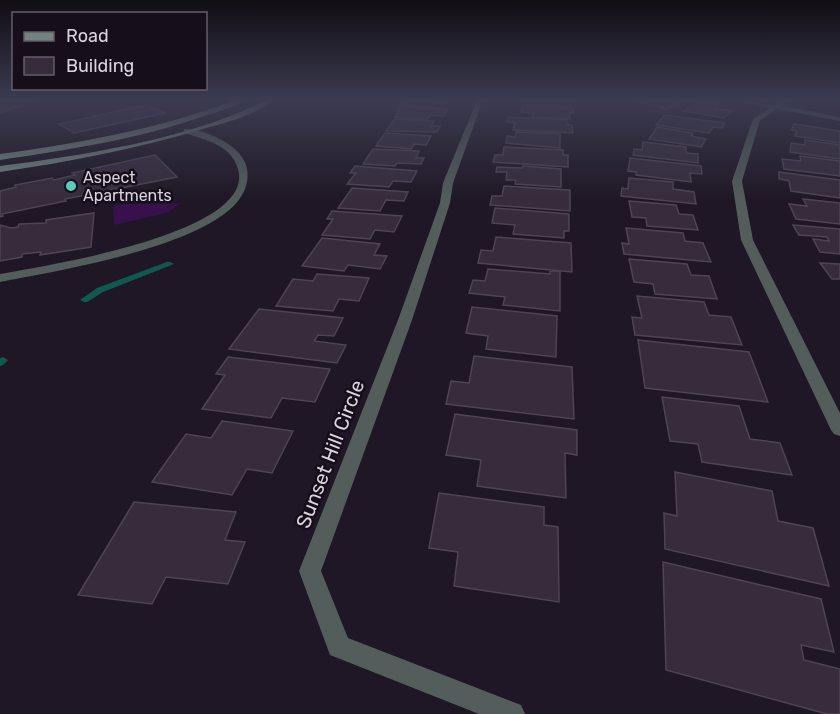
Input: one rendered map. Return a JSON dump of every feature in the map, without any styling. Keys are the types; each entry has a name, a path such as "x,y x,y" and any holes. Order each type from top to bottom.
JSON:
{"main road":[{"path":"0,157 137,133"},
{"path":"0,169 119,149 178,133"}],"street":[{"path":"0,278 144,248 214,217 232,204 244,184 244,164 234,151 192,133"},
{"name":"Sunset Hill Circle","path":"467,133 448,183 445,203 405,320 310,571 339,647 512,714"},
{"path":"752,133 737,181 747,240 840,430"}],"shaded area":[{"path":"182,203 166,213 114,225 113,206"}],"building":[{"path":"385,133 431,136 426,145 414,144 411,149 376,146"},
{"path":"516,133 560,134 560,148 506,143 507,136 515,137"},
{"path":"653,133 693,133 691,136 706,139 701,147 649,139"},
{"path":"796,133 840,133 840,143 795,136"},
{"path":"805,140 840,145 840,159 790,152 791,143 805,145"},
{"path":"643,142 686,147 686,153 698,154 698,163 633,155 634,149 642,150"},
{"path":"504,147 563,150 563,155 568,155 568,167 493,162 495,155 503,155"},
{"path":"373,149 419,151 416,158 424,158 421,164 397,163 395,166 363,164"},
{"name":"Aspect Apartments","path":"155,155 177,177 65,199 66,201 2,214 3,216 0,217 0,191 16,187 15,185 52,178 54,180 75,175 72,173"},
{"path":"800,156 840,161 840,176 784,169 782,159 801,161"},
{"path":"630,158 701,166 702,174 690,173 691,182 636,175 636,172 628,171"},
{"path":"355,166 417,171 411,182 393,181 389,187 347,184 356,173 350,173"},
{"path":"523,166 561,169 561,187 515,184 516,180 506,180 507,172 496,172 497,167 522,168"},
{"path":"779,172 840,180 840,198 791,191 789,181 779,179"},
{"path":"629,178 673,182 673,189 694,192 696,204 621,196 622,188 628,189"},
{"path":"504,186 570,190 570,211 490,205 492,196 502,196"},
{"path":"352,188 408,192 404,201 386,200 380,211 338,208"},
{"path":"803,199 840,203 840,224 796,219 789,204 807,206"},
{"path":"629,201 676,205 679,214 693,215 698,230 647,226 646,218 632,217"},
{"path":"495,208 569,214 569,231 564,231 564,238 513,234 515,225 492,223"},
{"path":"332,211 402,216 394,232 375,230 370,239 322,235 333,219 327,219"},
{"name":"Aspect Apartments","path":"94,213 91,247 40,255 41,252 22,254 22,257 0,261 0,225 11,228 18,227 19,224 46,223 46,220"},
{"path":"793,225 840,229 840,254 820,252 813,239 829,241 827,237 799,235"},
{"path":"626,228 683,233 685,241 703,243 711,262 624,254 622,243 629,244"},
{"path":"496,237 571,243 572,272 478,263 481,250 493,251"},
{"path":"322,238 380,244 374,255 387,256 380,269 348,265 344,271 302,266"},
{"path":"629,259 687,264 691,275 709,276 717,299 655,294 653,284 634,282"},
{"path":"820,263 840,264 840,279 832,279"},
{"path":"488,269 550,274 550,271 560,271 560,311 503,305 505,297 469,293 473,280 485,281"},
{"path":"317,274 369,278 359,301 339,299 333,311 276,306 293,279 313,281"},
{"path":"637,296 704,302 709,315 731,317 742,345 635,335 632,317 642,318"},
{"path":"472,307 557,316 556,357 486,349 488,336 466,333"},
{"path":"259,309 343,318 334,336 318,335 314,341 346,345 337,363 229,349"},
{"path":"638,340 749,352 768,402 645,388"},
{"path":"474,356 572,367 574,419 446,404 451,381 469,383"},
{"path":"228,357 330,369 315,402 282,398 271,418 202,409 225,375 216,374"},
{"path":"662,397 739,406 750,439 780,443 792,475 702,462 698,444 670,441"},
{"path":"455,414 577,430 577,455 565,453 566,498 477,486 481,460 446,455"},
{"path":"222,421 293,431 272,473 247,469 232,495 152,482 186,434 211,438"},
{"path":"675,472 772,491 778,521 813,528 829,586 665,549 664,513 677,516"},
{"path":"439,493 544,507 544,525 558,527 559,602 454,586 458,552 429,548"},
{"path":"134,502 236,512 225,540 245,542 228,584 166,577 152,604 78,595"},
{"path":"663,562 821,599 834,652 801,645 804,660 840,669 840,714 827,714 666,670"}],"waterway":[{"path":"84,300 100,290 170,264"},
{"path":"0,363 3,360"}],"place":[{"name":"Aspect Apartments","path":"71,186"}]}
